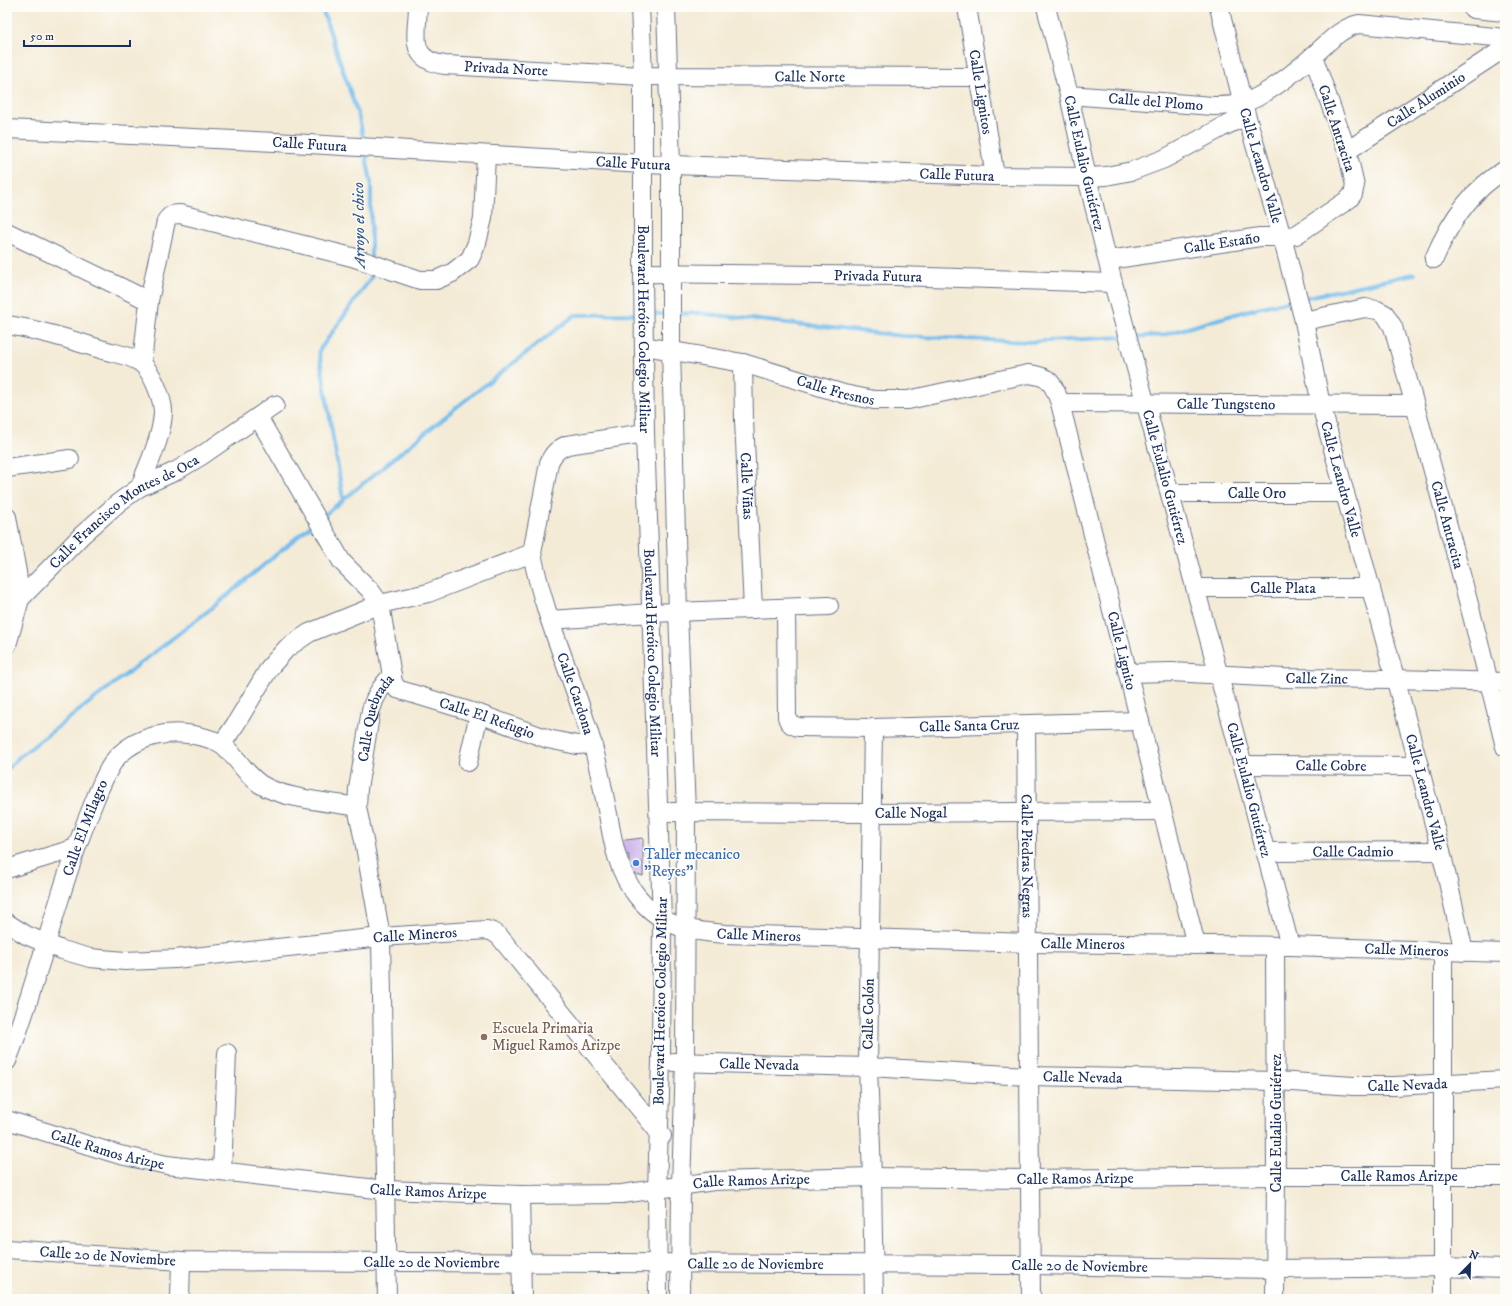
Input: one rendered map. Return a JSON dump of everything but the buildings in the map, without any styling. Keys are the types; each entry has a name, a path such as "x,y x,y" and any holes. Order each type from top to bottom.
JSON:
{"main road":[{"path":"1474,7 1505,10"}],"street":[{"name":"Privada Norte","path":"418,7 417,46 420,54 435,64 642,76"},
{"name":"Boulevard Heróico Colegio Militar","path":"640,7 645,433 662,920 661,1061 656,1190 658,1299"},
{"name":"Boulevard Heróico Colegio Militar","path":"666,7 671,165 672,350 678,613 686,811 686,1062 681,1186 680,1299"},
{"name":"Calle Lignitos","path":"967,7 995,176"},
{"name":"Calle Eulalio Gutiérrez","path":"1046,7 1069,95 1113,283 1196,588 1265,852 1283,946 1276,1081 1275,1299"},
{"name":"Calle Leandro Valle","path":"1218,7 1304,321 1321,405 1419,766 1441,851 1464,952"},
{"name":"Calle Futura","path":"7,129 275,142 643,164 995,176 1106,176 1132,171 1164,159 1221,128 1313,56 1330,40 1351,26 1359,24 1505,38"},
{"name":"Calle Aluminio","path":"1347,151 1505,48"},
{"name":"Calle Antracita","path":"1313,56 1347,151 1355,185 1353,194 1349,199"},
{"name":"Calle Norte","path":"642,76 978,77"},
{"name":"Calle del Plomo","path":"1069,95 1230,106 1245,110"},
{"path":"142,363 149,301 166,221 169,216 180,214 352,257 420,280 436,280 452,273 470,259 477,243 483,218 486,155"},
{"path":"1434,259 1443,238 1453,222 1478,189 1491,178 1505,170"},
{"name":"Calle Estaño","path":"1108,260 1260,237 1282,237 1296,235 1349,199"},
{"path":"7,232 149,301"},
{"name":"Privada Futura","path":"643,273 897,276 1113,283"},
{"name":"Calle Antracita","path":"1304,321 1365,308 1377,310 1385,314 1393,327 1497,681 1505,747"},
{"path":"7,325 72,340 131,358 142,363 149,370 158,391 163,411 160,432 140,488"},
{"name":"Calle Fresnos","path":"644,346 743,363 844,394 874,400 908,400 1028,374"},
{"name":"Calle Viñas","path":"743,363 744,420 754,609"},
{"name":"Calle Lignito","path":"1028,374 1040,375 1048,379 1054,387 1060,403 1196,945"},
{"name":"Calle Tungsteno","path":"1060,403 1146,402 1321,405 1415,404"},
{"name":"Calle Francisco Montes de Oca","path":"7,645 20,599 82,535 118,503 140,488 176,471 201,456 275,405"},
{"name":"Calle Quebrada","path":"258,417 342,562 370,590 380,604 392,675 380,688 371,710 358,789 357,807 382,938 385,1190 388,1262 387,1299"},
{"name":"Calle Cardona","path":"645,433 567,446 560,449 553,455 549,462 532,553 534,566 550,620 592,744 615,851 623,875 637,896 662,920"},
{"path":"7,468 70,459"},
{"name":"Calle Oro","path":"1170,493 1345,493"},
{"path":"7,517 17,572 20,599"},
{"path":"222,744 270,667 287,648 309,634 380,604 428,593 532,553"},
{"name":"Calle Plata","path":"1196,588 1371,588"},
{"path":"550,620 651,613 830,606"},
{"name":"Calle Santa Cruz","path":"786,608 786,717 788,723 792,726 873,728 1140,721"},
{"name":"Calle Zinc","path":"1128,673 1171,672 1284,678 1497,681"},
{"name":"Calle El Refugio","path":"392,675 393,682 397,689 479,714 548,739 577,745 592,744"},
{"path":"468,762 479,714"},
{"name":"Calle Piedras Negras","path":"1026,725 1028,812 1031,1299"},
{"name":"Calle Colón","path":"873,728 868,1067 874,1299"},
{"name":"Calle El Milagro","path":"7,1061 29,1000 76,848 104,778 118,756 134,744 152,736 172,733 193,735 211,739 222,744 260,784 294,796 357,807"},
{"name":"Calle Cobre","path":"1243,765 1419,766"},
{"name":"Calle Nogal","path":"659,812 1162,812"},
{"path":"7,870 76,848"},
{"name":"Calle Cadmio","path":"1265,852 1441,851"},
{"name":"Calle Mineros","path":"662,920 686,928 726,934 1028,943 1283,946 1505,953"},
{"name":"Calle Mineros","path":"7,923 26,935 46,944 90,958 124,961 174,959 382,938 481,930 493,932 499,936 658,1133 683,1156"},
{"path":"1443,951 1443,1299"},
{"path":"222,1171 227,1052"},
{"name":"Calle Nevada","path":"661,1061 868,1067 1029,1076 1276,1081 1354,1086 1395,1086 1505,1080"},
{"name":"Calle Ramos Arizpe","path":"7,1120 120,1155 167,1165 385,1190 520,1195 622,1194 656,1190 697,1182 872,1177 1030,1179 1276,1176 1505,1176"},
{"path":"520,1195 522,1299"},
{"name":"Calle 20 de Noviembre","path":"7,1249 181,1261 1031,1265 1275,1269 1505,1269"},
{"path":"180,1299 181,1261"}],"waterway":[{"name":"Arroyo el chico","path":"323,11 359,118 364,142"},
{"name":"Arroyo el chico","path":"365,151 371,182 371,258"},
{"name":"Arroyo el chico","path":"343,499 319,351 371,278 371,268"},
{"path":"1303,298 1414,274"},
{"path":"1132,337 1163,335 1257,308 1294,300"},
{"path":"675,314 697,313 903,336 1029,342 1123,337"},
{"path":"322,517 458,406 575,315 639,314"},
{"path":"647,314 667,314"},
{"path":"7,770 19,757 217,604 314,523"}],"place":[{"name":"Taller mecanico \"Reyes\"","path":"636,863"},
{"name":"Escuela Primaria Miguel Ramos Arizpe","path":"484,1037"}]}
